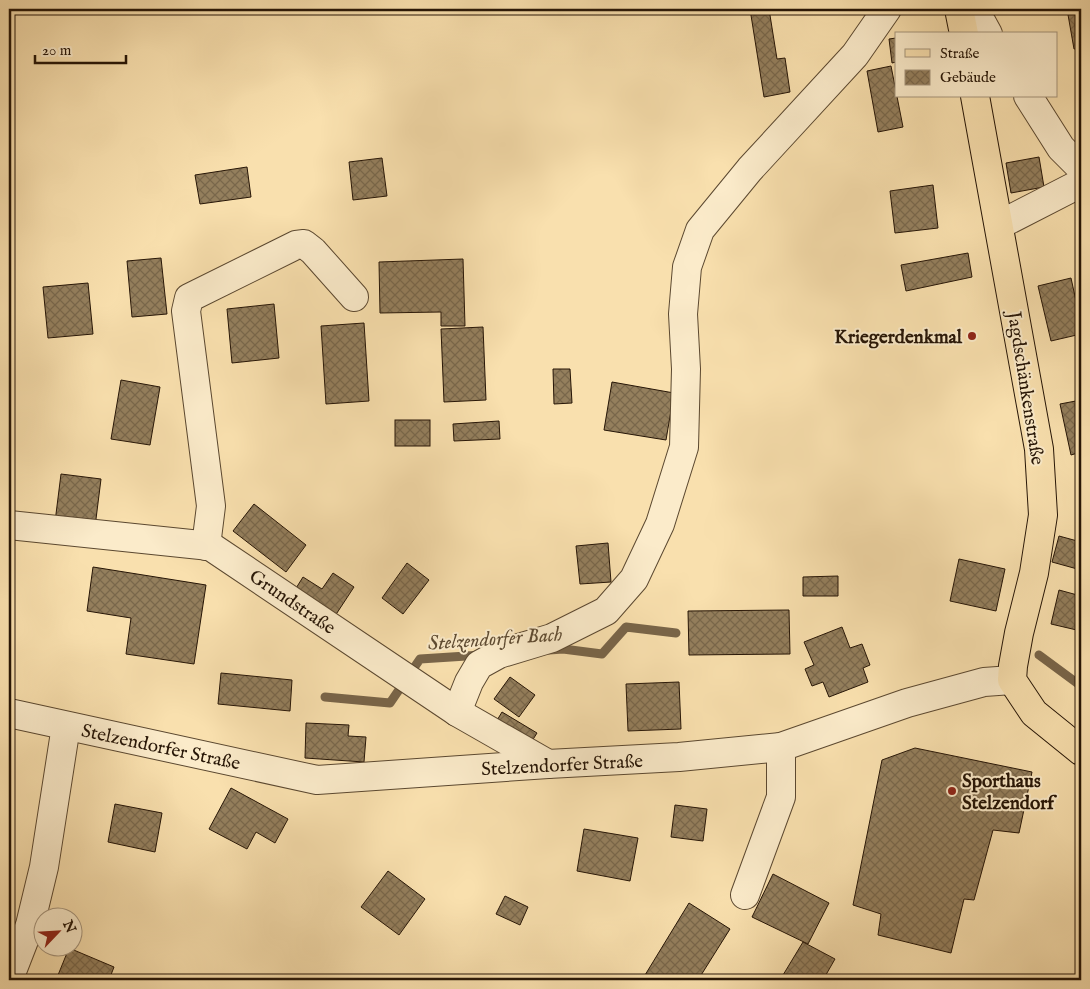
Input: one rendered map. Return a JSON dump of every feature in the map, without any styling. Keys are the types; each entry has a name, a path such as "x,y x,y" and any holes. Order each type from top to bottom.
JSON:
{"main road":[{"path":"959,9 964,32"},
{"name":"Jagdschänkenstraße","path":"975,98 1039,449 1043,515 1034,573 1019,633 1012,680"},
{"path":"1012,680 1034,713 1081,751"}],"street":[{"path":"458,712 469,682 479,664 499,654 552,638 597,616 606,611 634,579 660,524 684,447 686,369 683,314 687,267 700,230 750,169 855,55 887,9"},
{"path":"966,9 982,23 987,32"},
{"path":"1029,98 1061,148 1081,168"},
{"path":"999,225 1081,183"},
{"path":"206,546 211,506 186,311 189,298 296,244 304,244 313,251 354,297"},
{"name":"Grundstraße","path":"9,525 210,546 458,712 548,764"},
{"name":"Stelzendorfer Straße","path":"9,713 316,780 679,757 781,747 916,701 984,682 1012,680"},
{"path":"9,979 30,925 44,867 66,726"},
{"path":"745,896 781,797 781,747"}],"building":[{"path":"750,9 769,9 777,59 785,58 790,92 764,97"},
{"path":"1067,9 1081,9 1081,48 1074,49"},
{"path":"895,38 895,62 892,63 889,39"},
{"path":"891,66 895,98 897,98 903,127 878,132 867,71"},
{"path":"1039,157 1044,187 1011,193 1006,163"},
{"path":"382,158 387,196 353,200 349,162"},
{"path":"247,167 251,197 200,204 195,175"},
{"path":"933,185 938,228 895,233 890,191"},
{"path":"968,253 972,277 906,291 901,265"},
{"path":"161,258 167,314 132,317 127,261"},
{"path":"463,259 465,326 441,326 441,312 380,313 379,262"},
{"path":"1071,278 1081,324 1081,334 1051,341 1038,286"},
{"path":"88,283 93,334 48,338 43,287"},
{"path":"274,304 279,358 232,363 227,309"},
{"path":"364,323 369,401 326,404 321,326"},
{"path":"483,327 486,400 444,402 441,329"},
{"path":"553,369 570,369 572,403 554,404"},
{"path":"121,380 160,387 150,445 111,439"},
{"path":"612,382 674,393 666,440 604,430"},
{"path":"1081,400 1081,452 1071,455 1060,404"},
{"path":"395,420 430,420 430,446 395,446"},
{"path":"499,421 500,439 454,441 453,424"},
{"path":"61,474 101,479 95,527 55,522"},
{"path":"254,504 306,545 286,572 233,531"},
{"path":"1059,536 1081,542 1081,570 1052,562"},
{"path":"608,543 611,582 580,584 576,546"},
{"path":"959,559 1005,569 996,611 950,601"},
{"path":"407,563 429,580 403,614 382,598"},
{"path":"93,567 206,585 194,664 126,654 131,618 87,611"},
{"path":"333,573 354,587 333,619 293,593 303,577 322,589"},
{"path":"838,576 838,596 803,596 803,577"},
{"path":"1059,590 1081,596 1081,631 1051,624"},
{"path":"789,610 790,654 689,655 688,611"},
{"path":"842,627 850,648 862,644 870,665 863,668 868,682 829,697 823,682 812,686 805,669 814,665 804,642"},
{"path":"221,673 292,680 290,711 218,704"},
{"path":"510,677 535,695 519,717 494,699"},
{"path":"679,682 681,729 628,731 626,684"},
{"path":"502,712 537,733 527,749 493,727"},
{"path":"306,723 349,725 348,736 366,737 364,762 305,758"},
{"path":"915,748 1032,772 1019,833 993,830 974,900 964,899 951,953 878,935 881,914 853,905 882,760"},
{"path":"231,788 288,819 275,843 256,832 247,849 209,829"},
{"path":"115,804 162,813 155,852 108,842"},
{"path":"675,805 707,809 703,841 671,837"},
{"path":"584,829 638,838 630,881 577,871"},
{"path":"388,871 425,899 399,935 361,907"},
{"path":"773,874 829,903 808,944 752,917"},
{"path":"505,896 528,907 520,925 496,914"},
{"path":"689,903 730,929 698,980 642,980"},
{"path":"803,942 835,959 823,980 780,980"},
{"path":"82,953 114,967 109,980 56,980 66,956 82,956"}],"waterway":[{"name":"Stelzendorfer Bach","path":"549,650 563,649 602,654 626,627 676,633"},
{"name":"Stelzendorfer Bach","path":"325,697 390,703 420,659 482,655"},
{"name":"Stelzendorfer Bach","path":"1039,655 1081,686"}],"place":[{"name":"Kriegerdenkmal","path":"972,336"},
{"name":"Sporthaus Stelzendorf","path":"952,791"}]}
